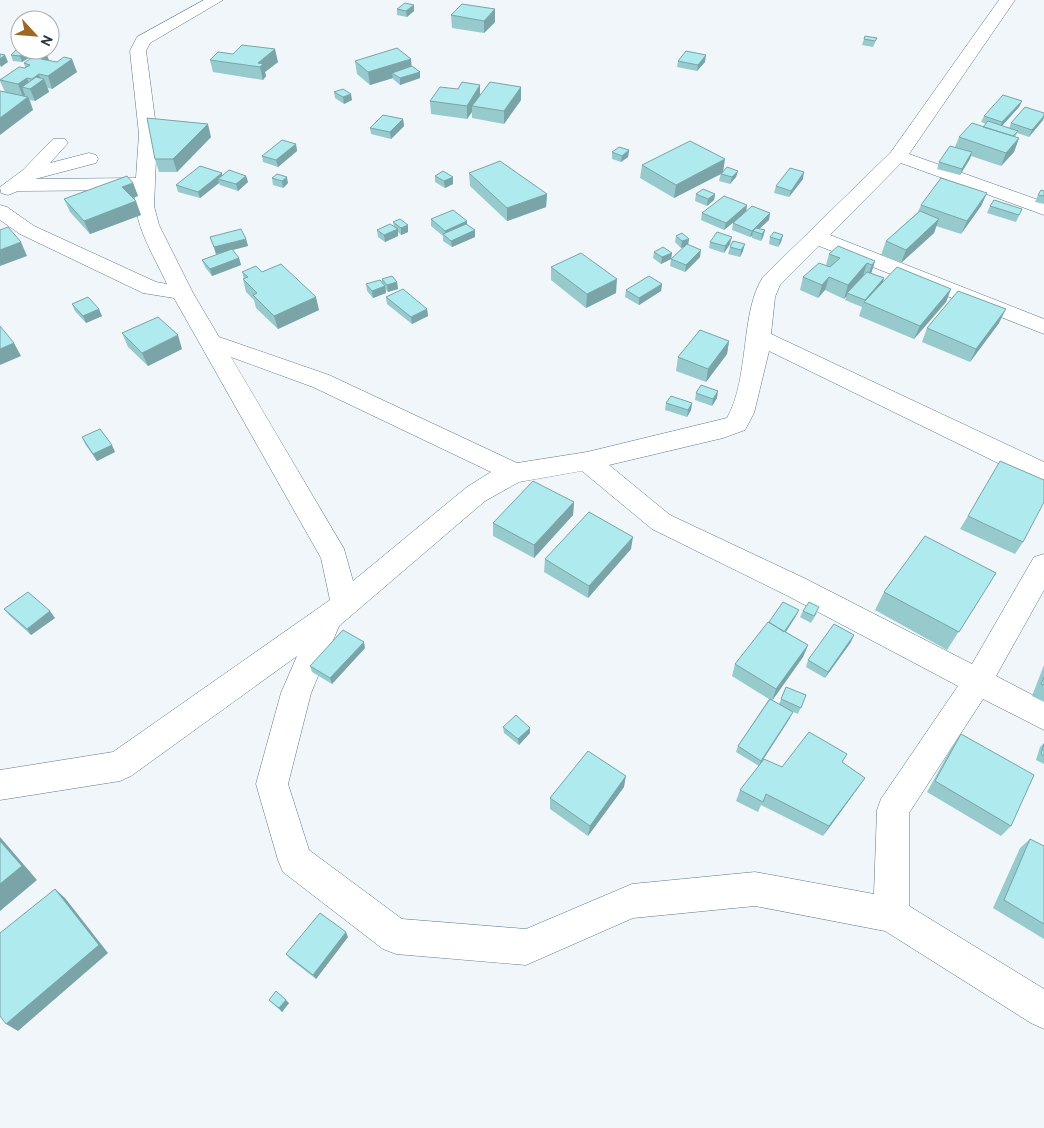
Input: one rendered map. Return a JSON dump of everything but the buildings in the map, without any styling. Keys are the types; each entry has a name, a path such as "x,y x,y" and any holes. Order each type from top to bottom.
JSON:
{"street":[{"path":"215,0 143,40 138,51 148,134 144,206 149,226 182,293 334,557 336,611 296,693 272,784 295,860 396,936 526,947 632,901 755,889 891,915 1044,1010"},
{"path":"0,785 120,766 336,611 476,494 498,480 515,474 587,461 723,429 736,424 742,413 760,338 764,297 771,282 898,156 1007,0"},
{"path":"6,189 30,174 59,143"},
{"path":"898,156 1044,209"},
{"path":"30,174 88,159"},
{"path":"6,189 146,184"},
{"path":"0,211 27,230 151,288 182,293"},
{"path":"816,237 1044,327"},
{"path":"760,338 1011,459 1044,472"},
{"path":"210,342 321,381 515,474"},
{"path":"587,461 662,522 796,588 1044,716"},
{"path":"891,915 893,810 977,682 1044,565"}]}
